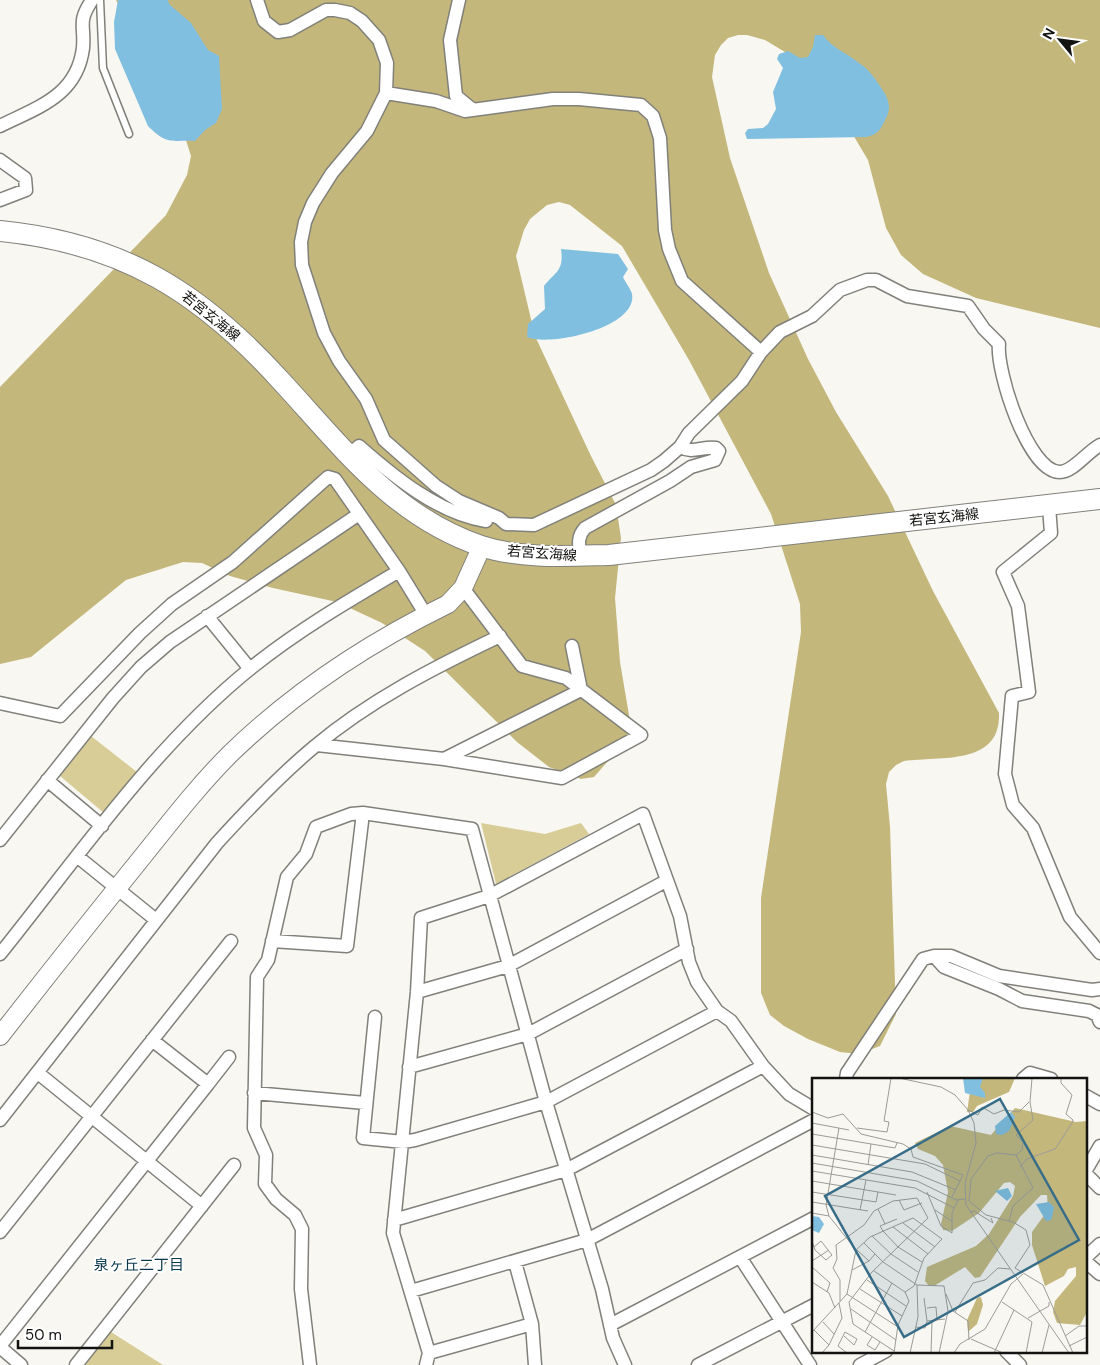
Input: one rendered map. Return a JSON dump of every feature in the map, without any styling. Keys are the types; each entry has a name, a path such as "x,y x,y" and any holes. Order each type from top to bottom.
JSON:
{"main road":[{"name":"若宮玄海線","path":"0,231 60,239 96,249 123,260 182,291 236,335 372,480 403,506 431,523 482,546 520,554 580,556 609,554 1100,499"}],"street":[{"path":"0,126 51,101 68,86 80,66 83,46 82,15 92,0"},
{"path":"257,0 264,21 278,32 290,30 326,10 350,13 362,21 379,40 385,52 388,77 386,93 367,132 332,173 313,203 305,222 301,242 302,266 324,332 339,361 366,399 384,440 436,486 459,501 499,518 506,524"},
{"path":"459,0 450,40 456,96 473,110"},
{"path":"386,93 436,101 464,111 553,99 579,99 641,105 649,111 656,123 660,138 665,230 676,270 692,293 761,352"},
{"path":"0,160 25,178 26,190 0,200"},
{"path":"349,456 359,446 384,468 418,492 468,516 506,524 534,526 568,508 651,470 680,447 689,433 742,381 761,352 780,332 812,316 840,290 867,280 876,280 907,296 968,306 984,329 999,344 1000,370 1011,405 1022,433 1046,468 1058,472 1069,471 1088,451 1100,445"},
{"path":"580,556 578,541 580,534 585,528 670,481 691,467 715,460 719,456 716,448 686,451 680,447"},
{"path":"0,703 60,716 140,633 166,609 234,562 328,477 335,480 399,571 426,615"},
{"path":"1050,506 1051,533 1003,572 1018,606 1029,692 1012,696 1005,774 1013,805 1033,828 1070,917 1100,953"},
{"path":"0,840 113,698 141,667 170,642 207,616 359,514"},
{"path":"0,1036 184,806 247,739 325,675 371,645 448,604 463,588 482,546"},
{"path":"0,954 144,772 185,729 250,669 301,629 399,571"},
{"path":"317,745 444,759 562,778 641,735 566,678 522,666 463,588"},
{"path":"207,616 250,669"},
{"path":"0,1120 217,843 253,803 317,745 394,690 500,636"},
{"path":"572,646 581,690"},
{"path":"444,759 581,690"},
{"path":"47,780 102,826"},
{"path":"272,941 347,946 362,813"},
{"path":"310,1365 301,1289 302,1230 295,1215 276,1199 265,1184 266,1155 254,1128 257,978 268,960 287,877 306,854 316,827 350,814 362,813 472,829 546,1102 602,1289 610,1325 625,1365"},
{"path":"532,1324 428,1359 411,1291 393,1233 417,992 421,918 489,896 643,814 680,916 689,962 697,982 717,1011 731,1021 763,1066 789,1094 812,1108"},
{"path":"78,857 156,920"},
{"path":"417,992 508,966 666,881"},
{"path":"0,1232 231,941"},
{"path":"410,1067 528,1034 687,949"},
{"path":"934,956 944,967 1000,989 1022,1001 1090,1011 1097,1015 1100,1022"},
{"path":"846,1078 847,1073 923,959 934,956 951,956 999,976 1092,990 1100,989"},
{"path":"375,1017 363,1138 403,1142 546,1102 717,1011"},
{"path":"152,1040 208,1084"},
{"path":"21,1365 0,1347 229,1058"},
{"path":"394,1220 566,1170 763,1066"},
{"path":"38,1073 202,1206"},
{"path":"1024,1078 1030,1074 1047,1078"},
{"path":"254,1092 365,1103"},
{"path":"1088,1097 1100,1104"},
{"path":"411,1291 587,1240 812,1121"},
{"path":"1088,1167 1100,1146"},
{"path":"76,1365 234,1165"},
{"path":"1088,1176 1100,1188"},
{"path":"610,1325 812,1219"},
{"path":"1088,1254 1100,1244"},
{"path":"740,1257 810,1365"},
{"path":"515,1262 532,1324 535,1365"},
{"path":"1088,1264 1100,1274"},
{"path":"698,1365 812,1306"},
{"path":"860,1365 884,1352"},
{"path":"1007,1352 1020,1365"}],"lane":[{"path":"100,0 103,68 129,134"}],"shaded area":[{"path":"116,0 1100,0 1100,328 976,298 923,274 901,255 886,228 868,160 840,113 795,58 765,40 747,35 728,38 715,55 712,77 730,158 769,273 808,359 836,412 888,496 933,591 999,713 997,730 990,742 980,750 951,758 904,761 896,765 889,772 886,784 890,827 896,1014 880,1046 859,1054 840,1052 808,1039 784,1026 770,1015 761,993 761,898 801,632 800,604 771,514 689,360 622,246 570,205 559,202 547,205 530,219 524,230 516,256 535,336 616,505 621,538 615,598 620,662 631,727 623,744 594,777 581,779 549,767 517,742 425,651 382,623 337,602 273,588 230,576 202,563 183,562 126,580 31,657 0,664 0,387 166,215 187,175 191,156 185,137"},
{"path":"91,736 137,772 104,813 60,776"},
{"path":"481,823 545,834 581,823 589,834 496,884"},
{"path":"111,1332 163,1365 85,1365"}],"water":[{"path":"118,0 168,0 169,4 191,23 208,50 219,56 222,109 216,123 205,130 195,141 165,139 148,126 115,49 114,22"},
{"path":"815,35 823,35 835,47 863,66 875,78 889,104 887,116 878,132 867,137 747,139 745,133 748,129 763,128 768,124 776,109 773,92 783,68 777,59 779,54 788,51 800,58 808,57 813,47"},
{"path":"561,249 618,254 628,269 623,277 632,294 630,306 621,316 607,325 590,332 554,339 527,337 528,324 545,309 544,286 560,266"}],"district":[{"name":"泉ヶ丘二丁目","path":"139,1265"}]}
